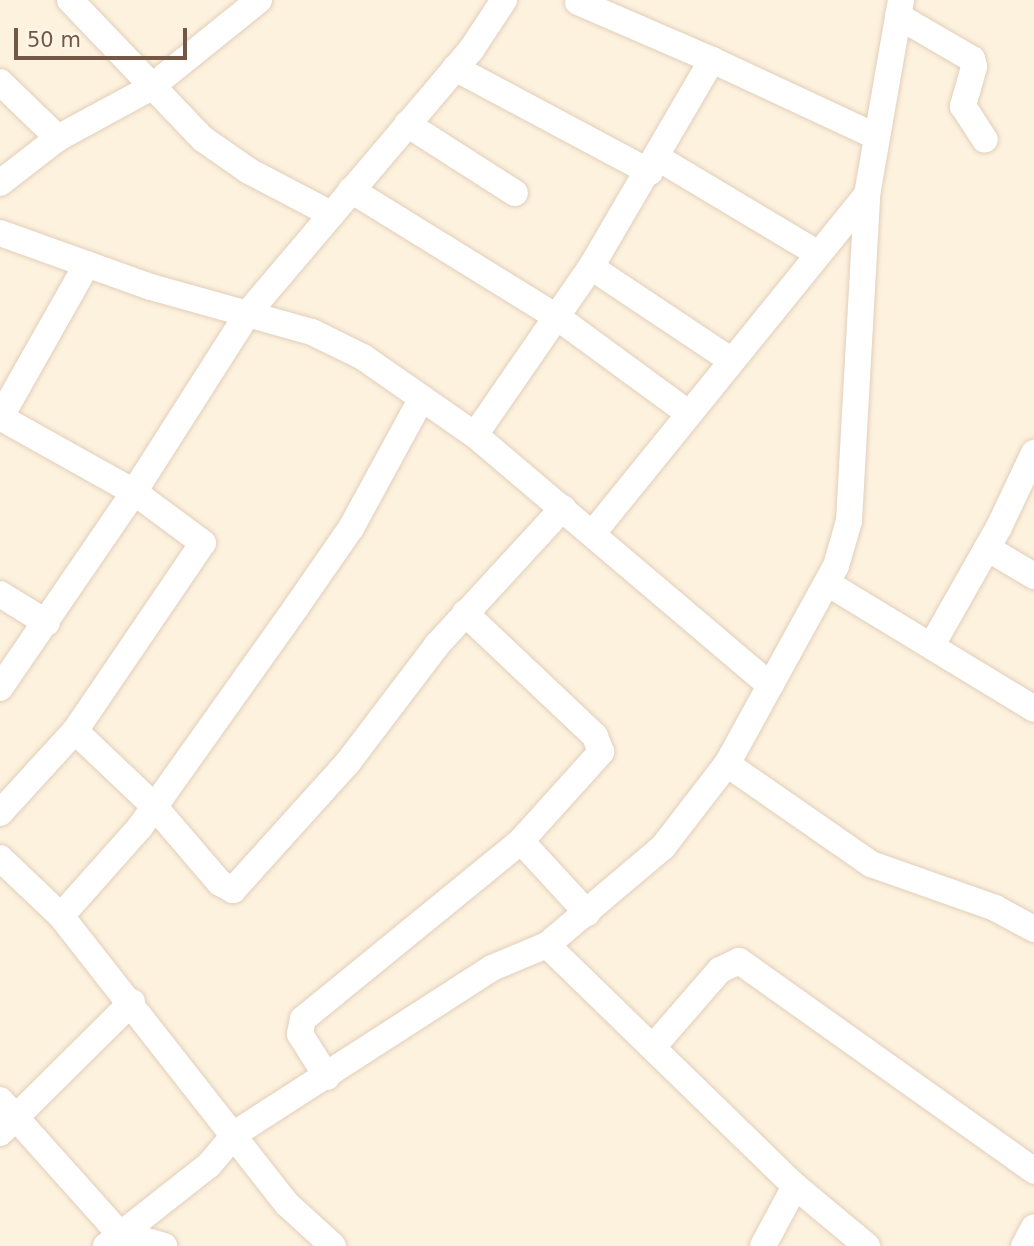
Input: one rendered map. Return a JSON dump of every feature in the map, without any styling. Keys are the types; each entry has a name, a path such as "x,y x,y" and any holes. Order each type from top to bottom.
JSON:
{"street":[{"path":"70,0 150,88 203,139 249,171 331,214"},
{"path":"0,688 47,623 134,492 248,313 455,68 504,0"},
{"path":"0,183 58,138 150,88 254,1"},
{"path":"578,2 712,60 875,136"},
{"path":"113,1240 209,1165 236,1133 327,1077 492,968 547,945 663,847 727,764 827,583 849,521 867,195 875,136 900,8 972,59 974,67 963,106 985,140"},
{"path":"475,435 591,267 654,165 712,60"},
{"path":"455,68 654,165 817,253"},
{"path":"0,82 58,138"},
{"path":"407,124 515,193"},
{"path":"351,190 557,317 688,413"},
{"path":"593,533 817,253 867,195"},
{"path":"0,233 87,264 248,313 332,342 422,398 475,435 770,685"},
{"path":"0,813 75,731 202,543 134,492 0,418 87,264"},
{"path":"591,267 732,360"},
{"path":"61,916 154,806 351,528 422,398"},
{"path":"932,645 987,548 1034,453"},
{"path":"75,731 154,806 220,883 233,890 349,761 466,613 562,508"},
{"path":"987,548 1034,576"},
{"path":"827,583 1034,709"},
{"path":"0,593 47,623"},
{"path":"327,1077 300,1034 303,1019 522,841 596,763 601,752 599,742 466,613"},
{"path":"727,764 871,864 995,908 1034,929"},
{"path":"522,841 586,913"},
{"path":"0,858 61,916 236,1133 287,1204 333,1246"},
{"path":"547,945 795,1186 867,1246"},
{"path":"653,1046 720,970 739,961 1034,1171"},
{"path":"132,1002 5,1116 113,1240 164,1246"},
{"path":"764,1246 795,1186"},
{"path":"1024,1246 1034,1227"}]}
